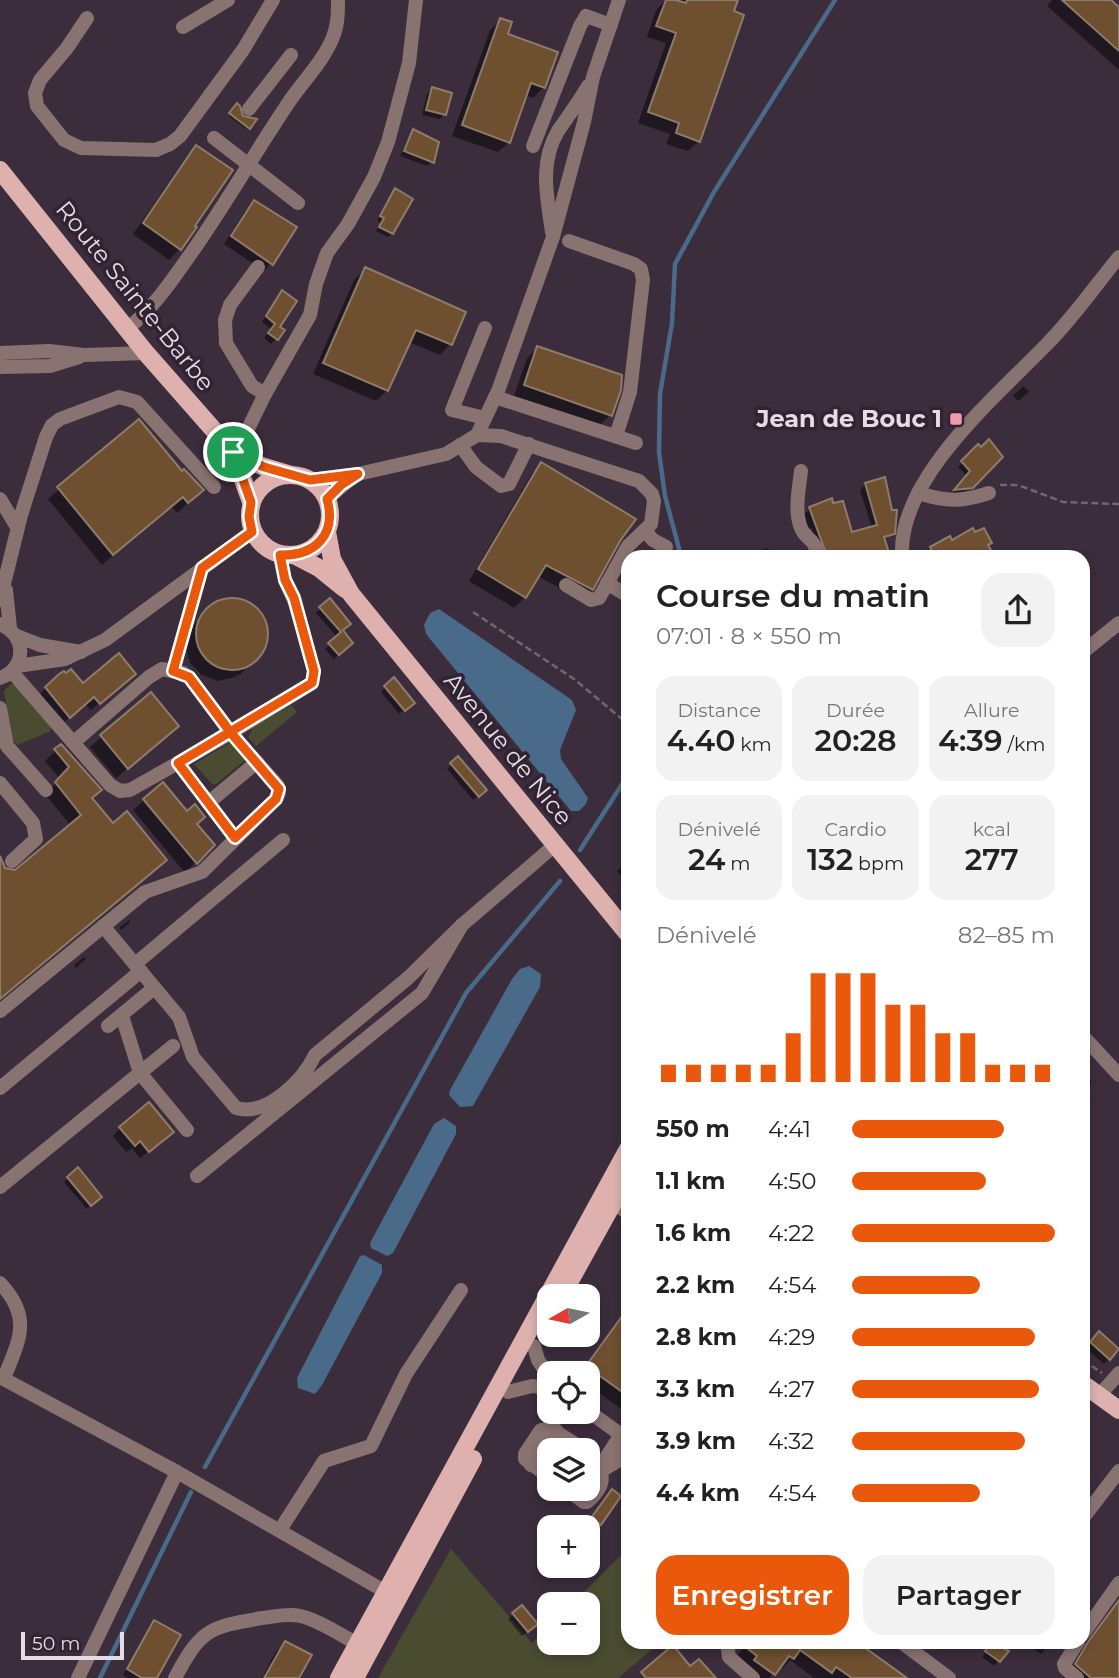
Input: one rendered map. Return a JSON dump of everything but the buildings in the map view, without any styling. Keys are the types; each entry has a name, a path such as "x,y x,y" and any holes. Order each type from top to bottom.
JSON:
{"main road":[{"name":"Route Sainte-Barbe","path":"0,170 146,353 231,450 251,502"},
{"name":"Route Sainte-Barbe","path":"231,450 264,467 291,475"},
{"path":"291,475 310,480 324,491 327,499 330,519 327,532 314,548 288,555 268,550 252,532 249,517 251,502 257,491 278,476 291,475"},
{"name":"Avenue de Nice","path":"327,532 332,559 351,594 621,926"},
{"name":"Avenue de Nice","path":"288,555 319,568 351,594"},
{"path":"339,1678 621,1162"},
{"path":"570,1284 621,1208"},
{"path":"355,1678 537,1341"},
{"path":"1090,1376 1112,1384"},
{"path":"1090,1389 1119,1410"}],"street":[{"path":"183,27 213,4 228,0"},
{"path":"87,18 67,48 40,80 35,93 37,106 64,140 81,148 156,150 170,145 180,136 243,50 273,0"},
{"path":"127,329 150,308 173,280 286,106 322,57 333,38 338,19 338,0"},
{"path":"231,450 245,435 310,315 316,284 327,253 348,224 374,177 387,142 409,63 416,0"},
{"path":"477,435 495,397 553,237 584,122 593,77 619,0"},
{"path":"533,146 586,16 611,25"},
{"path":"250,109 291,55"},
{"path":"553,237 545,165 559,130 576,108 593,77"},
{"path":"264,91 286,106"},
{"path":"214,138 298,204"},
{"path":"569,241 635,264 640,269 643,280 630,392 616,436"},
{"path":"902,550 902,537 908,515 935,464 996,395 1049,342 1119,257"},
{"path":"258,267 230,305 225,320 226,343 252,386 265,394"},
{"path":"485,328 452,410 485,418"},
{"path":"0,353 146,353"},
{"path":"0,368 50,366 84,355"},
{"path":"9,672 21,651 9,629 5,550 17,527 52,425 60,419 119,397 137,402 214,487"},
{"path":"495,397 636,443"},
{"path":"310,480 358,474 446,454 477,435 501,436 639,481 647,486 654,501 651,524 626,550"},
{"path":"460,445 476,467 501,486 509,484 529,444"},
{"path":"801,471 797,502 801,528 816,544 817,550"},
{"path":"327,499 341,485 358,474"},
{"path":"918,493 955,501 989,493"},
{"path":"0,499 17,527"},
{"path":"645,531 653,540 666,547"},
{"path":"9,672 65,659 105,640 252,532"},
{"path":"9,672 110,785 120,791 130,790 231,733 308,686 313,680 314,671 303,629 294,598 285,580 288,555"},
{"path":"566,585 595,600 621,558"},
{"path":"173,671 202,568"},
{"path":"607,583 621,592"},
{"path":"0,600 5,585"},
{"path":"1090,646 1119,622"},
{"path":"9,629 40,645 82,652"},
{"path":"0,1011 145,892 202,872 278,796 278,786 231,733 189,677 173,671 162,669 149,677 74,743"},
{"path":"0,708 3,748 46,790"},
{"path":"208,803 257,762"},
{"path":"178,763 235,838"},
{"path":"0,783 33,823 36,831 36,839 12,861"},
{"path":"0,1088 283,841"},
{"path":"103,926 179,1017 192,1057 236,1108 245,1111 259,1109 269,1104 307,1072 316,1055 408,978 462,925 555,845"},
{"path":"197,1177 422,993 462,925"},
{"path":"108,1026 154,988"},
{"path":"122,1016 140,1073 187,1130"},
{"path":"1090,1044 1119,1075"},
{"path":"0,1188 173,1045"},
{"path":"2,1289 21,1323 18,1341 2,1378 177,1472 386,1592"},
{"path":"279,1530 324,1461 371,1446 406,1374 461,1290"},
{"path":"534,1346 539,1361"},
{"path":"508,1392 537,1387"},
{"path":"600,1420 621,1436"},
{"path":"537,1469 527,1462 525,1454 541,1430 550,1428 568,1438"},
{"path":"600,1485 601,1471 607,1456 621,1444"},
{"path":"1090,1509 1119,1471"},
{"path":"78,1678 177,1472"},
{"path":"1090,1623 1119,1583"},
{"path":"175,1678 191,1648 203,1636 230,1623 290,1614 302,1616 358,1644"},
{"path":"728,1649 729,1657 753,1678"},
{"path":"910,1649 949,1678"},
{"path":"1074,1649 1064,1664 1077,1678"}],"path":[{"path":"989,493 1000,485 1009,484 1063,502 1119,504"},
{"path":"473,612 574,679 621,718"},
{"path":"1090,1366 1112,1384"}],"green space":[{"path":"11,684 19,685 53,726 49,732 17,745 13,740 4,691"},
{"path":"291,705 297,712 256,746 248,737 251,728"},
{"path":"231,742 245,759 216,784 212,784 194,764"},
{"path":"451,1549 532,1643 537,1638 537,1655 600,1655 600,1592 584,1592 621,1555 621,1649 653,1649 618,1678 378,1678"}],"water":[{"path":"439,609 572,700 576,710 560,750 561,759 588,798 579,811 571,811 426,634 424,625 430,613"},
{"path":"529,966 541,974 540,987 473,1106 460,1107 449,1095 450,1090 512,979 520,969"},
{"path":"444,1118 456,1126 456,1134 393,1253 387,1256 371,1248 370,1243 434,1124"},
{"path":"364,1255 382,1265 382,1273 322,1385 315,1394 298,1388 297,1378 360,1256"}],"waterway":[{"path":"679,550 665,496 659,452 660,394 672,323 675,264 714,192 835,0"},
{"path":"580,850 621,786"},
{"path":"205,1467 466,993 560,881"},
{"path":"100,1678 191,1492"}],"place":[{"name":"Jean de Bouc 1","path":"956,419"}],"route":[{"path":"233,452 251,502 249,517 252,532 202,568 173,671 189,677 231,733 278,786 276,799 235,838 178,763 231,733 312,683 314,671 294,598 285,580 280,555 296,556 314,548 327,532 330,519 327,499 341,485 358,474 310,480 264,467 233,452"}]}
